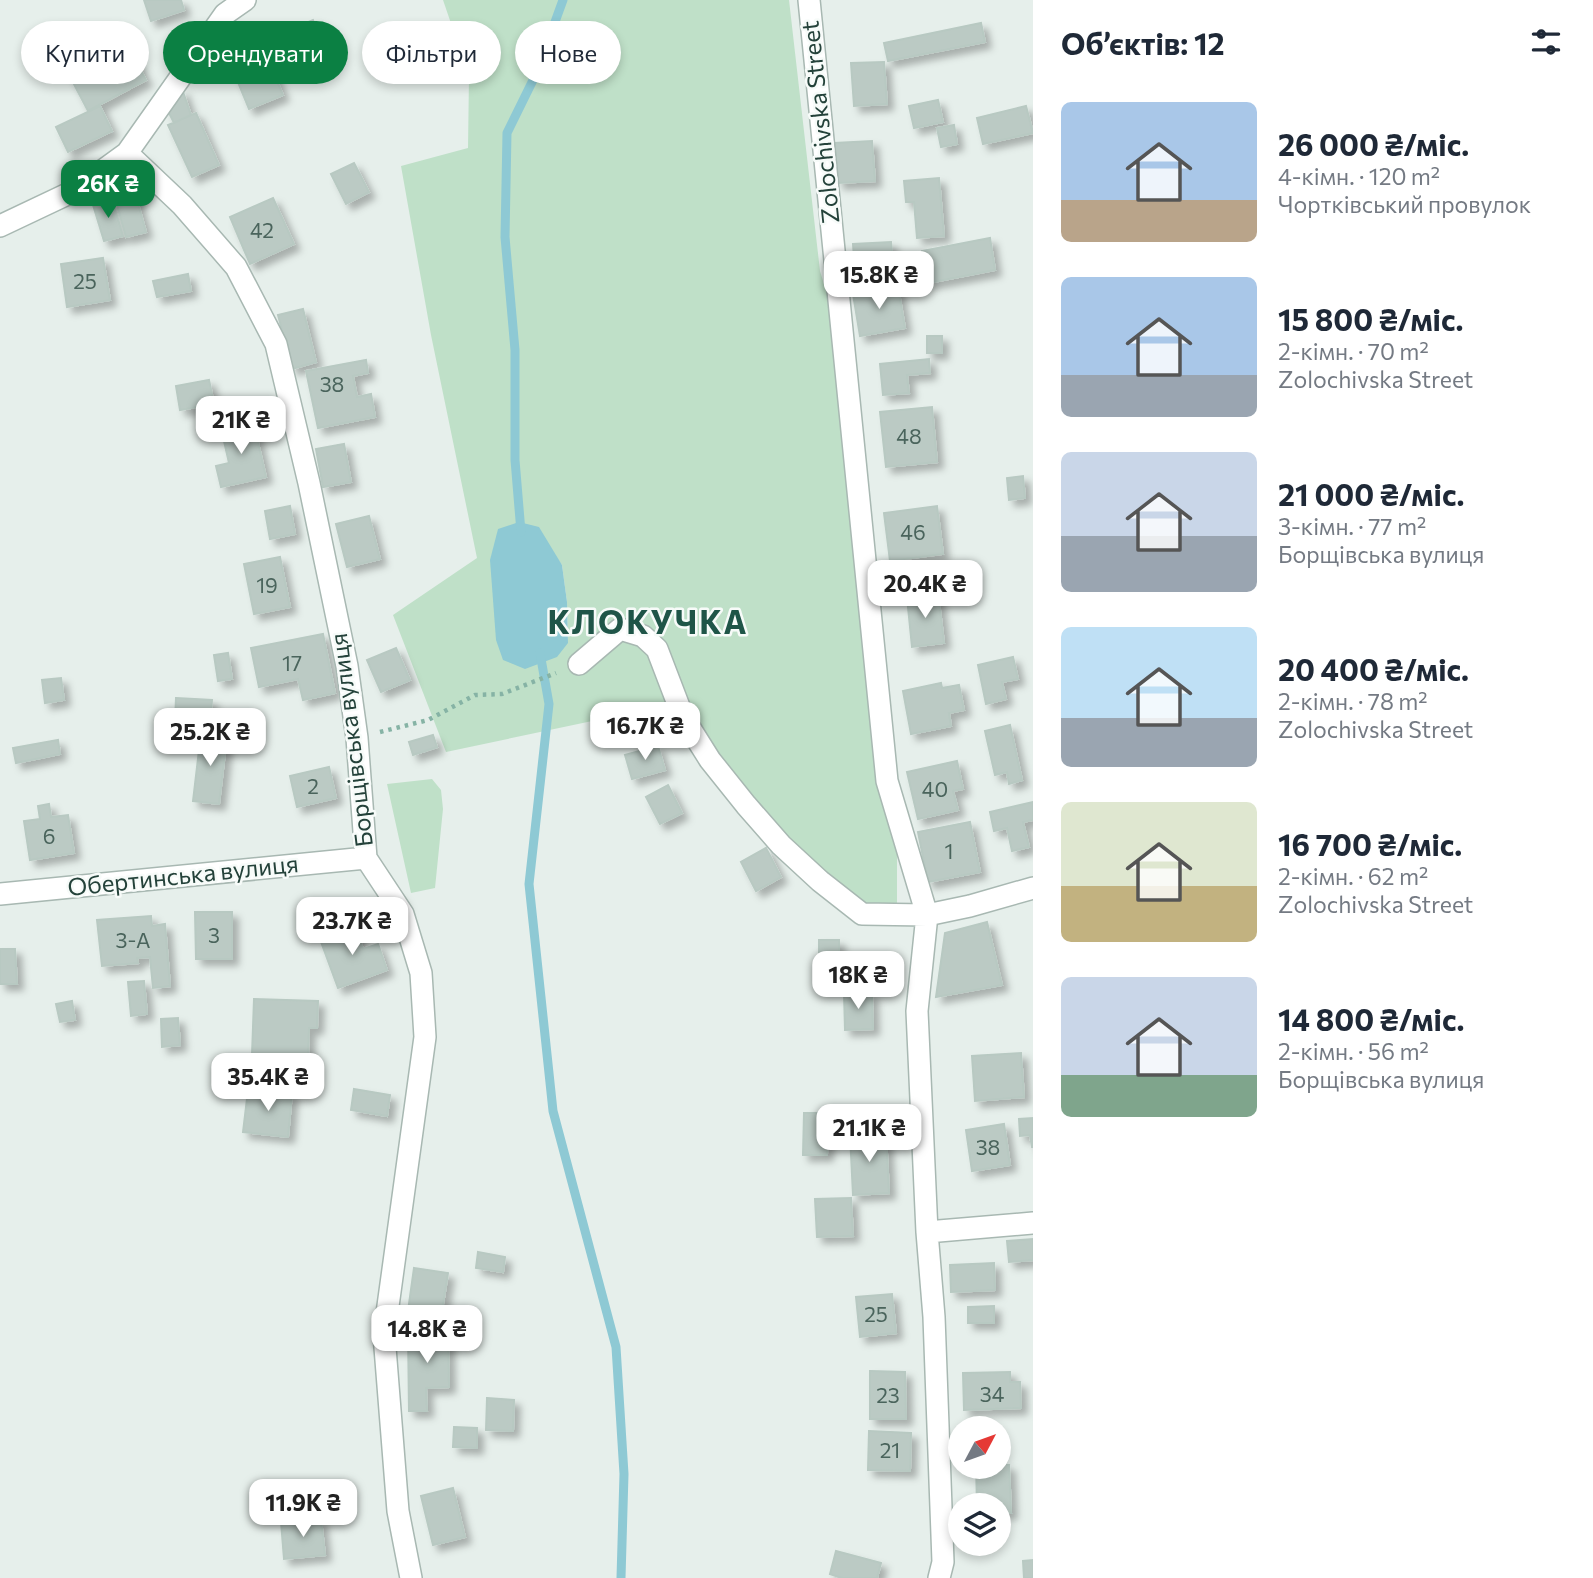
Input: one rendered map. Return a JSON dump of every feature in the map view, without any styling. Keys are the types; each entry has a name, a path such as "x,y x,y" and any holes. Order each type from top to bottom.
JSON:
{"street":[{"path":"0,226 76,190 127,153 223,7 245,0"},
{"name":"Zolochivska Street","path":"809,0 887,781 927,915 917,1011 927,1232 934,1317 943,1562 939,1578"},
{"name":"Борщівська вулиця","path":"127,153 181,205 236,267 276,344 309,482 347,666 357,738 366,858 403,914 421,973 425,1037 384,1335 398,1511 411,1578"},
{"path":"579,664 620,629 643,636 657,649 682,717 710,760 780,845 862,914 927,915 1033,888"},
{"name":"Обертинська вулиця","path":"0,894 366,858"},
{"path":"927,1232 1033,1223"}],"path":[{"path":"357,738 428,720 475,695 502,694 579,664"}],"green space":[{"path":"443,0 789,0 820,271 849,366 897,791 897,919 859,919 680,719 597,720 446,752 393,615 477,558 431,335 401,166 468,148 469,84 501,84 501,21 450,21","holes":["550,549 562,565 567,602 568,643"]},
{"path":"432,779 441,790 443,809 435,888 411,893 387,784"}],"water":[{"path":"519,522 539,527 562,565 567,602 568,643 557,657 525,669 503,660 496,640 490,560 498,529"}],"building":[{"path":"144,0 181,0 184,10 151,21"},
{"path":"981,23 985,42 888,61 884,43"},
{"path":"884,62 887,104 854,106 851,63"},
{"path":"74,84 139,84 88,111"},
{"path":"239,84 278,84 283,95 249,109"},
{"path":"182,89 191,115 174,123 166,107"},
{"path":"938,100 943,122 914,128 909,106"},
{"path":"100,106 112,131 68,152 56,127"},
{"path":"1026,106 1033,133 983,144 977,118"},
{"path":"196,113 219,165 192,177 168,125"},
{"path":"954,125 957,144 941,147 937,128"},
{"path":"872,141 875,181 838,183 835,143"},
{"path":"354,163 369,192 346,204 331,174"},
{"path":"939,178 944,236 917,238 914,202 906,202 904,181"},
{"path":"135,193 146,232 126,237 115,198"},
{"path":"273,198 294,244 250,264 230,217"},
{"path":"112,199 123,236 104,241 93,205"},
{"path":"990,238 995,270 928,283 922,251"},
{"path":"891,242 895,282 856,285 853,244"},
{"path":"103,258 110,300 67,307 61,264"},
{"path":"188,274 191,291 157,297 153,281"},
{"path":"898,287 905,328 860,336 853,294"},
{"path":"303,309 316,362 292,369 278,315"},
{"path":"927,336 942,336 942,353 927,353"},
{"path":"929,359 930,373 907,375 909,393 883,395 880,364"},
{"path":"366,360 368,373 353,376 357,397 371,394 375,417 318,428 306,371"},
{"path":"209,380 214,404 180,410 176,386"},
{"path":"932,407 937,462 886,467 880,412"},
{"path":"253,421 266,477 221,487 216,466 229,463 221,428"},
{"path":"344,444 351,482 323,487 316,449"},
{"path":"1023,476 1025,498 1009,500 1007,478"},
{"path":"290,506 295,534 270,539 265,511"},
{"path":"937,506 943,554 890,561 884,513"},
{"path":"369,516 380,559 347,567 336,524"},
{"path":"280,557 290,607 254,614 244,564"},
{"path":"938,593 944,643 912,647 907,597"},
{"path":"323,634 335,693 303,700 298,679 259,687 251,648"},
{"path":"396,648 410,680 381,692 367,660"},
{"path":"228,653 232,679 218,681 214,655"},
{"path":"1013,657 1018,679 1002,682 1006,699 986,704 978,665"},
{"path":"61,678 64,700 45,703 42,680"},
{"path":"941,683 942,688 959,685 964,710 949,713 951,726 911,734 903,691"},
{"path":"176,698 212,700 210,724 175,721"},
{"path":"1010,725 1022,780 1009,784 1007,772 995,775 985,731"},
{"path":"201,733 227,736 219,804 193,801"},
{"path":"433,735 437,747 413,755 409,742"},
{"path":"58,740 60,754 16,763 13,748"},
{"path":"658,746 665,770 632,779 625,755"},
{"path":"957,761 963,789 953,791 958,810 918,819 907,772"},
{"path":"329,767 336,798 297,807 290,776"},
{"path":"668,785 682,813 660,824 646,797"},
{"path":"1033,802 1033,820 1023,822 1029,847 1012,851 1007,828 994,831 990,812"},
{"path":"49,804 51,817 68,815 74,853 30,860 24,821 40,819 38,806"},
{"path":"970,822 980,872 928,882 918,832"},
{"path":"766,848 781,877 756,891 741,862"},
{"path":"195,912 232,912 232,959 196,959"},
{"path":"151,916 152,926 165,924 170,986 153,988 150,957 137,958 138,963 102,966 97,920"},
{"path":"987,922 1002,985 936,997 945,933"},
{"path":"355,926 363,949 378,944 387,970 338,988 320,939"},
{"path":"819,940 839,940 839,972 819,971"},
{"path":"0,949 15,949 17,984 0,984"},
{"path":"144,981 147,1014 131,1016 128,982"},
{"path":"844,993 872,993 873,1029 845,1030"},
{"path":"254,999 318,1001 317,1028 309,1028 308,1057 252,1055"},
{"path":"72,1001 75,1020 60,1022 56,1004"},
{"path":"178,1018 180,1045 162,1047 161,1019"},
{"path":"1021,1053 1024,1097 975,1101 972,1056"},
{"path":"354,1089 390,1095 387,1116 351,1110"},
{"path":"248,1090 292,1094 288,1137 243,1132"},
{"path":"804,1113 828,1113 827,1155 803,1155"},
{"path":"1033,1118 1032,1147 1030,1135 1020,1136 1019,1119"},
{"path":"1004,1124 1010,1165 972,1171 966,1130"},
{"path":"886,1133 889,1193 853,1195 850,1134"},
{"path":"851,1198 853,1236 817,1237 815,1199"},
{"path":"1033,1239 1033,1260 1009,1262 1007,1241"},
{"path":"478,1252 505,1257 503,1272 476,1268"},
{"path":"994,1263 995,1290 951,1292 950,1265"},
{"path":"414,1268 448,1273 441,1317 408,1311"},
{"path":"892,1294 896,1333 860,1337 856,1297"},
{"path":"994,1306 994,1323 968,1323 968,1307"},
{"path":"448,1329 449,1387 426,1388 427,1411 409,1411 408,1330"},
{"path":"870,1371 905,1372 906,1419 870,1419"},
{"path":"1010,1372 1010,1382 1020,1382 1021,1408 964,1410 963,1373"},
{"path":"487,1398 514,1400 513,1431 486,1430"},
{"path":"454,1427 477,1428 477,1448 453,1447"},
{"path":"869,1431 911,1433 910,1471 868,1470"},
{"path":"976,1479 1010,1479 1010,1493 977,1493"},
{"path":"453,1488 465,1537 433,1545 421,1496"},
{"path":"321,1519 325,1555 284,1559 281,1522"},
{"path":"836,1551 881,1563 877,1578 842,1578 830,1574"},
{"path":"1033,1560 1033,1578 1024,1578 1023,1561"}],"waterway":[{"path":"521,532 515,460 515,350 505,237 507,133 536,74 563,0"},
{"path":"540,653 549,704 529,884 553,1111 616,1347 624,1474 621,1578"}],"district":[{"name":"КЛОКУЧКА","path":"648,623"}]}
